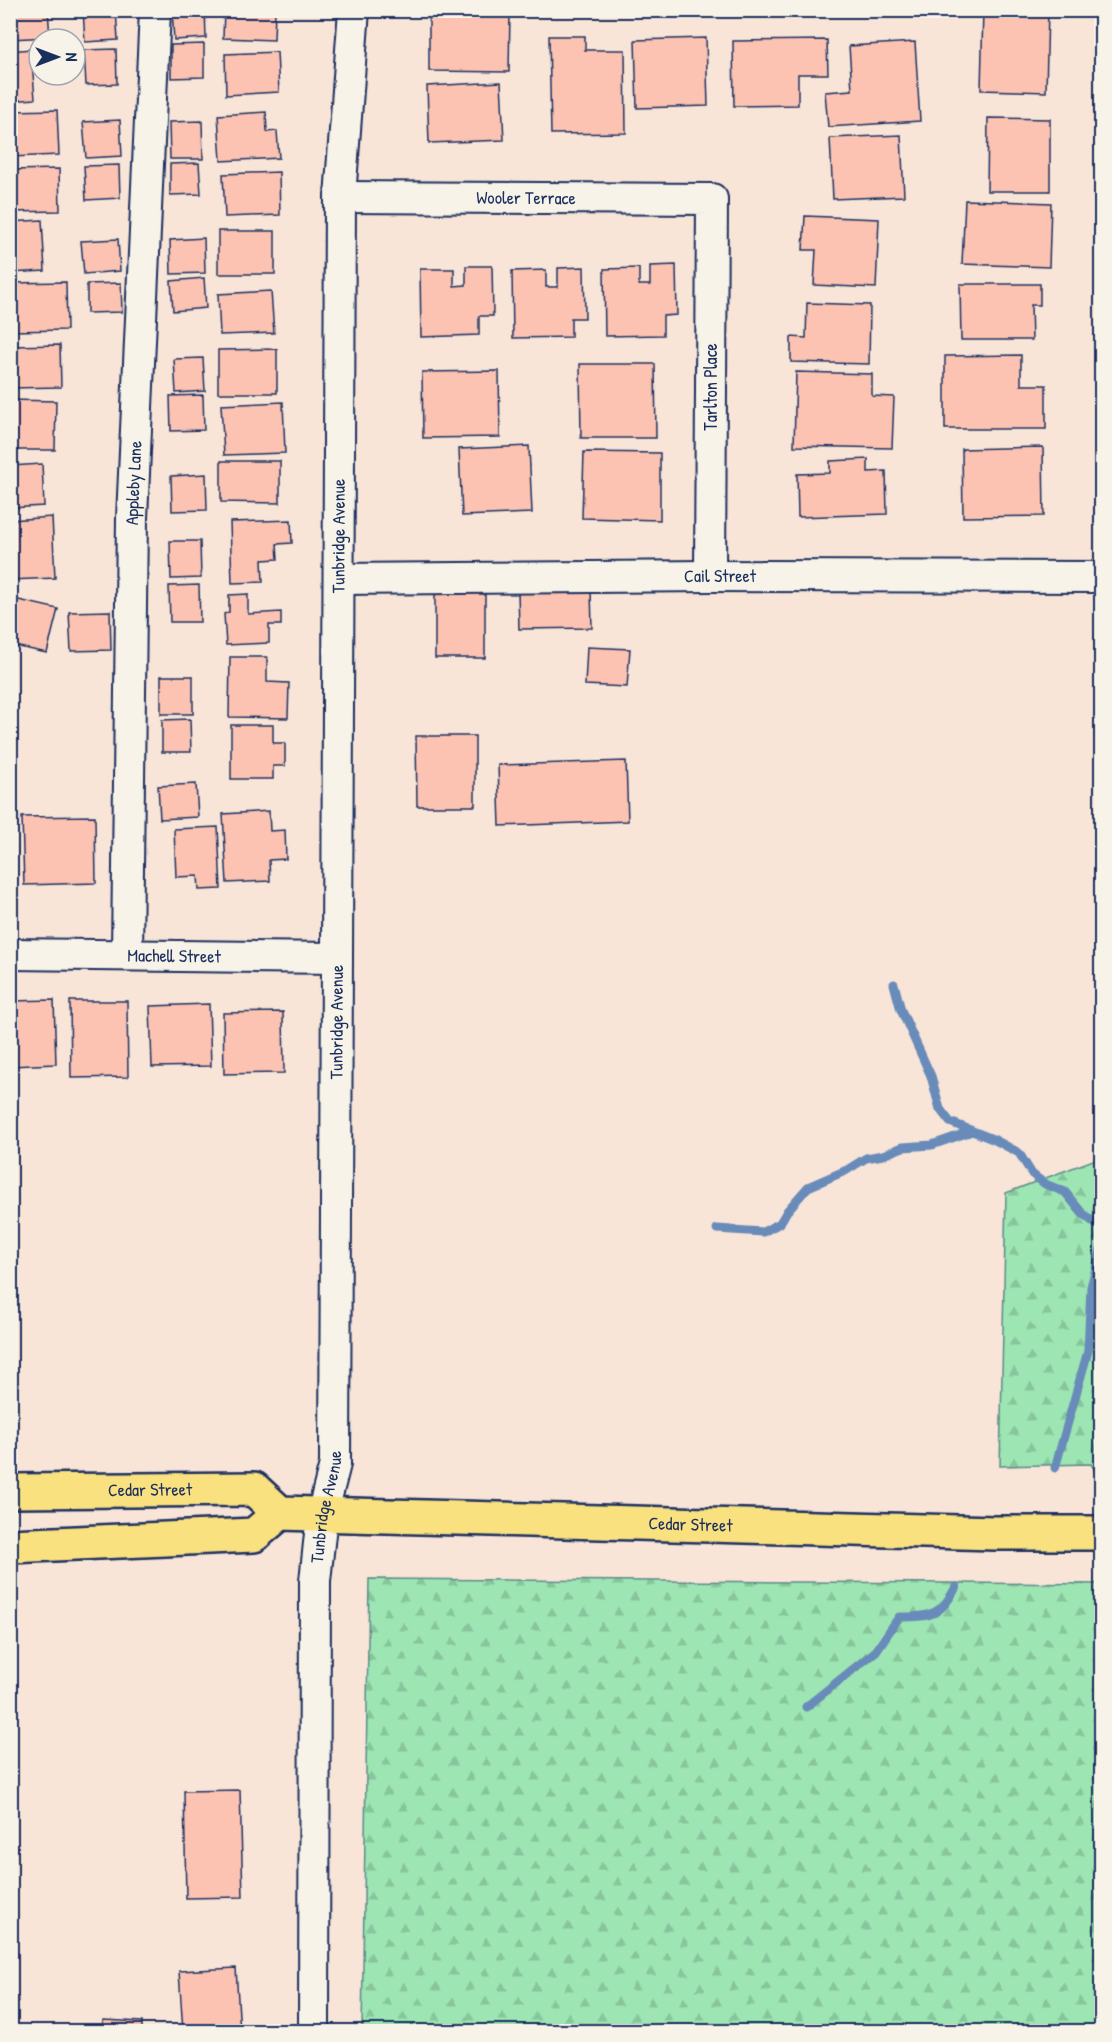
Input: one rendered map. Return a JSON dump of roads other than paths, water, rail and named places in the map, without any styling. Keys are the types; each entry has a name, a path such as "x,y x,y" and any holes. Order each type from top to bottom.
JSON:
{"main road":[{"name":"Cedar Street","path":"10,1491 254,1489 280,1513 322,1515 1101,1533"},
{"path":"10,1546 254,1535 280,1513"}],"street":[{"name":"Appleby Lane","path":"128,955 132,518 155,10"},
{"name":"Tunbridge Avenue","path":"314,2031 315,1581 322,1515 335,1464 340,197 354,10"},
{"name":"Wooler Terrace","path":"340,197 712,199"},
{"name":"Tarlton Place","path":"711,576 712,199"},
{"name":"Cail Street","path":"339,579 711,576 1101,577"},
{"name":"Machell Street","path":"10,954 337,958"}],"waterway":[{"path":"894,984 901,1010 931,1076 940,1109 950,1122 995,1140 1019,1153 1032,1174 1045,1184 1065,1192 1082,1213 1102,1229"},
{"path":"717,1229 763,1232 780,1223 787,1211 808,1187 847,1170 866,1158 883,1155 903,1147 932,1145 972,1131"},
{"path":"1055,1468 1088,1351 1091,1287 1102,1246"},
{"path":"806,1707 876,1651 899,1617 934,1613 951,1597 956,1587"}]}
